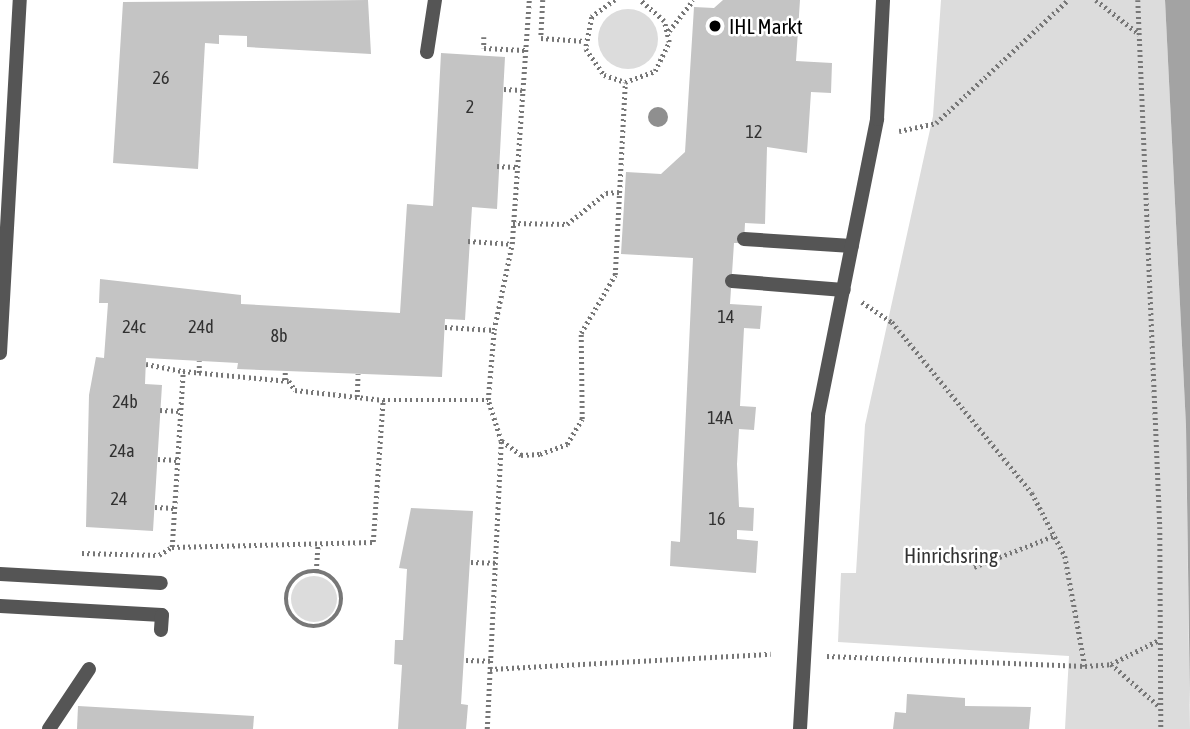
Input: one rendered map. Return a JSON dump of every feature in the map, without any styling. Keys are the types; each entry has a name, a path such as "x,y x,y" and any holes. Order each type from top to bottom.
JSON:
{"street":[{"path":"0,353 20,0"},
{"path":"427,52 435,0"},
{"path":"800,729 818,415 874,131 883,0"},
{"path":"744,239 852,246"},
{"path":"732,282 844,290"},
{"path":"0,574 161,583"},
{"path":"0,606 162,615 161,630"},
{"path":"49,729 89,669"}],"path":[{"path":"487,729 501,441 488,400 494,330 512,244 529,0"},
{"path":"543,0 541,38 585,41"},
{"path":"615,0 592,17 585,41 596,68 625,82 646,78 662,63 668,31 693,0"},
{"path":"640,0 658,12 668,31"},
{"path":"874,131 920,130 936,123 1068,0"},
{"path":"1096,0 1140,34"},
{"path":"1138,0 1161,729"},
{"path":"484,37 484,48 525,50"},
{"path":"501,441 520,455 540,454 567,444 582,419 581,333 615,275 625,82"},
{"path":"504,89 522,90"},
{"path":"497,166 517,167"},
{"path":"513,222 567,224 606,193 620,192"},
{"path":"468,242 512,244"},
{"path":"844,290 892,322 1032,493 1056,535 1077,604 1085,666"},
{"path":"445,327 494,330"},
{"path":"199,361 199,373"},
{"path":"146,364 199,373 285,380 295,390 383,400 488,400"},
{"path":"285,370 285,380"},
{"path":"173,547 183,371"},
{"path":"357,397 358,374"},
{"path":"78,552 159,555 173,547 373,542 383,400"},
{"path":"160,410 181,411"},
{"path":"158,459 178,460"},
{"path":"155,507 175,508"},
{"path":"974,568 1056,535"},
{"path":"316,571 318,544"},
{"path":"471,562 495,563"},
{"path":"316,571 335,580 342,601 333,620 313,628 293,618 286,598 295,579 316,571"},
{"path":"825,655 1085,666 1111,664 1159,640"},
{"path":"490,669 771,654"},
{"path":"466,660 491,662"},
{"path":"1111,664 1160,707"}],"green space":[{"name":"Hinrichsring","path":"941,0 1165,0 1186,426 1190,729 1065,729 1069,656 838,642 841,573 856,573 865,425 933,116"},
{"path":"622,9 634,9 653,22 658,39 656,51 645,64 634,69 622,69 603,56 598,45 598,33 611,14"},
{"path":"314,576 330,583 337,599 330,615 314,622 298,615 291,599 298,583"}],"shaded area":[{"path":"1165,0 1190,0 1190,706 1186,426"}],"building":[{"path":"368,0 371,54 247,47 247,36 219,35 219,44 205,43 198,169 113,163 123,2"},
{"path":"723,0 800,0 796,61 832,63 831,93 811,92 807,153 767,147 765,224 745,223 744,243 734,243 730,304 762,306 760,329 744,328 740,406 756,407 754,430 739,429 737,464 739,507 754,508 753,531 737,530 737,539 758,541 756,573 670,566 671,541 680,542 693,258 621,254 626,172 661,174 685,152 694,7 714,8"},
{"path":"441,53 505,57 497,209 472,207 465,320 445,319 442,377 237,369 238,363 146,358 145,384 162,385 153,531 86,527 89,395 96,357 104,358 108,303 99,303 100,279 241,295 241,304 400,313 407,204 433,206"},
{"path":"411,508 473,511 461,704 468,705 466,729 398,729 402,665 394,664 395,640 403,640 407,569 399,568"},
{"path":"907,694 965,698 965,706 1031,707 1029,729 893,729 895,712 906,713"},
{"path":"78,706 254,716 253,729 77,729"}],"place":[{"name":"IHL Markt","path":"715,26"}]}
